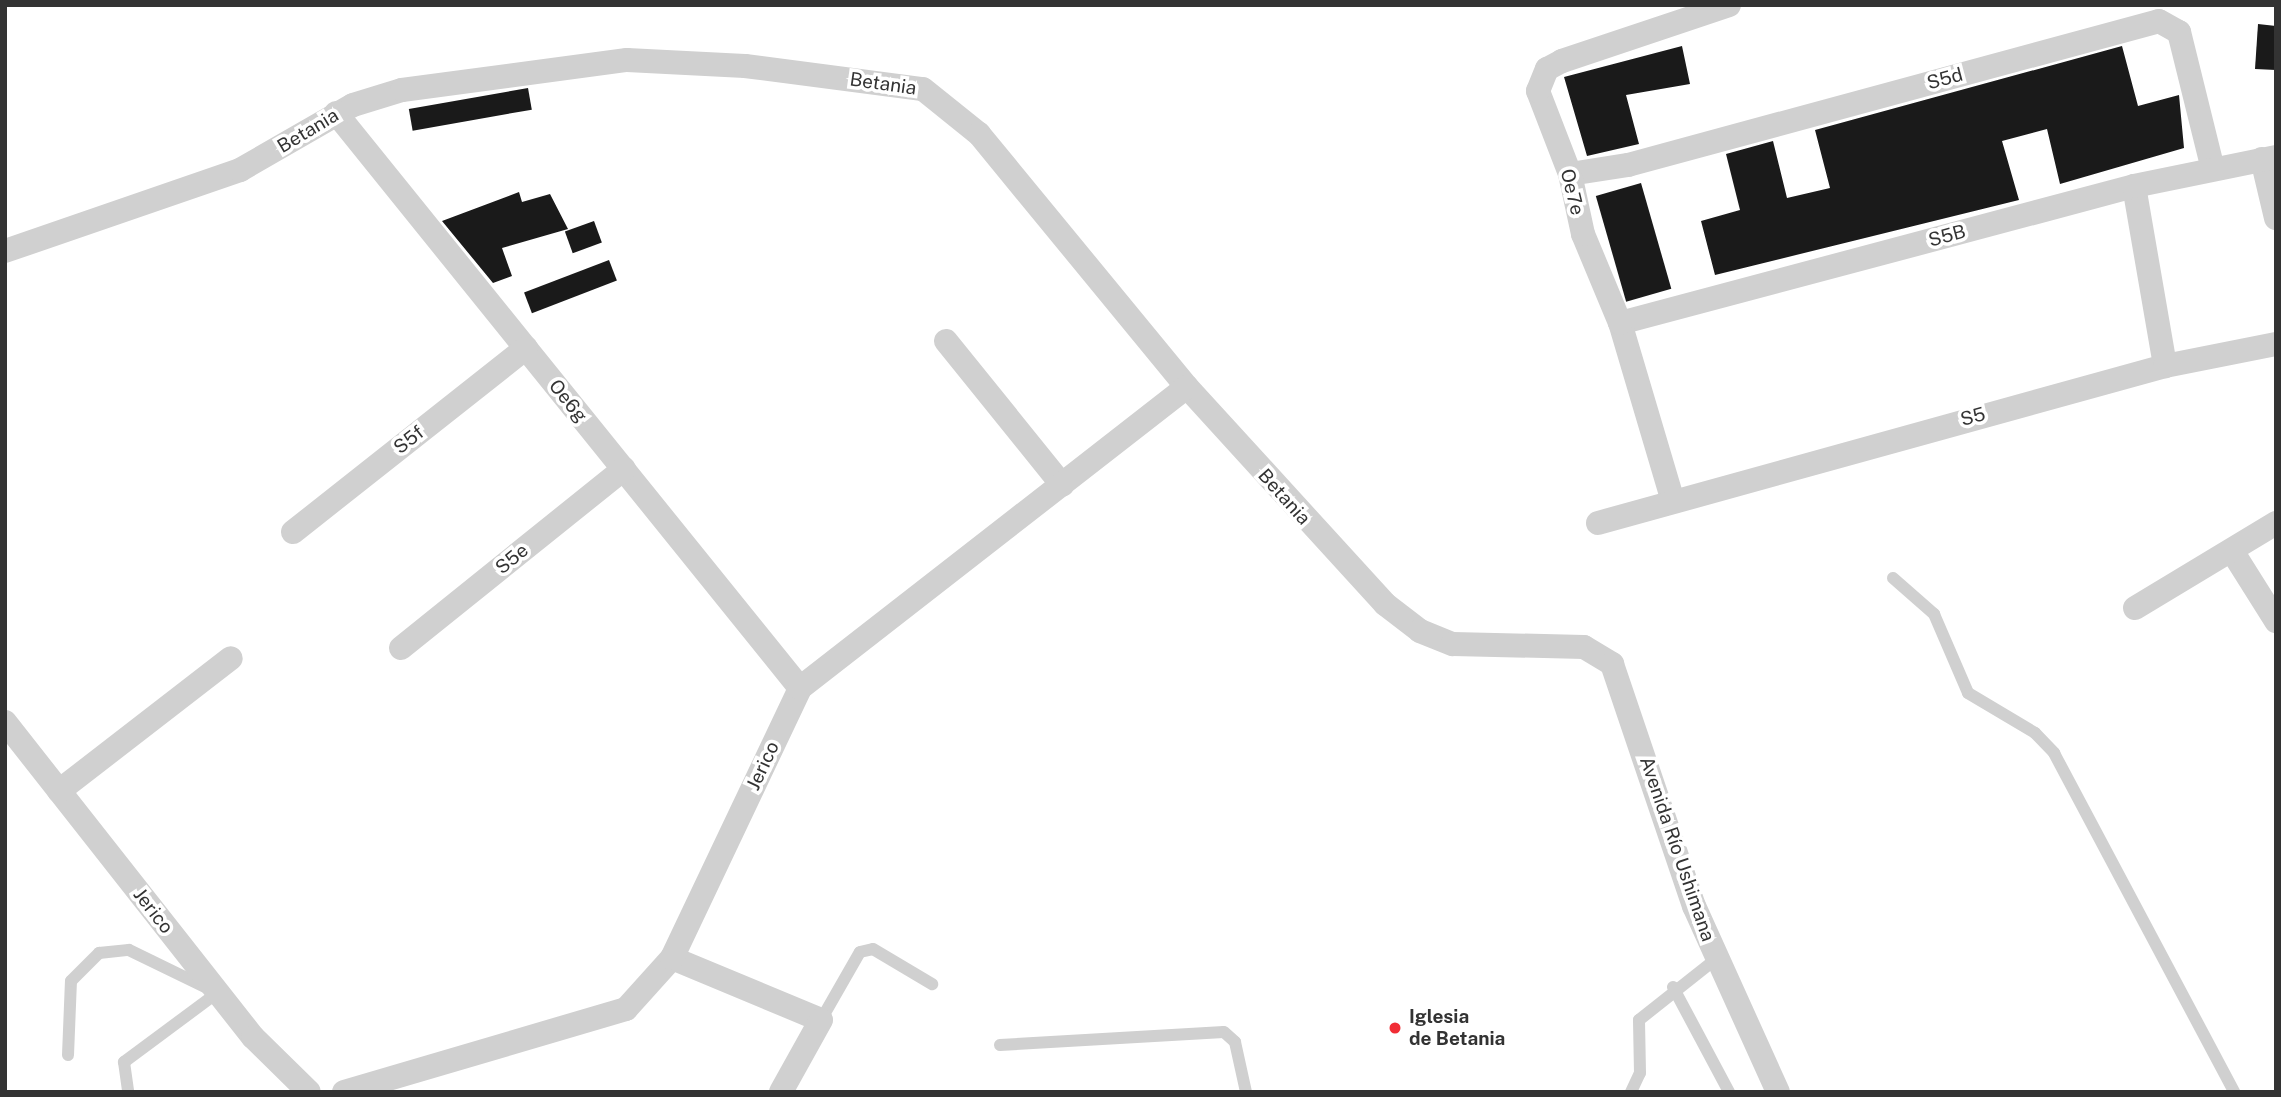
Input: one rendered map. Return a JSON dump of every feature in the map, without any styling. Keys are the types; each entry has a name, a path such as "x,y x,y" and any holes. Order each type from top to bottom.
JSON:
{"street":[{"name":"Oe7e","path":"1672,498 1620,323 1583,234 1570,174 1538,91 1548,69 1729,5"},
{"name":"S5d","path":"1570,174 1628,165 2160,21 2179,32 2213,170"},
{"name":"Betania","path":"5,251 240,170 336,113 402,90 627,60 745,66 923,89 979,134 1187,387 1340,560 1420,631 1475,648 1545,644 1594,650"},
{"name":"Oe6g","path":"336,113 800,688"},
{"name":"S5B","path":"1620,323 2134,186 2269,158"},
{"path":"2269,158 2276,218"},
{"path":"2134,186 2165,366"},
{"path":"946,341 1062,485"},
{"name":"S5","path":"1598,523 1672,498 2165,366 2276,344"},
{"name":"S5f","path":"293,532 526,348"},
{"name":"Jerico","path":"344,1092 610,1017 639,996 672,958 800,688 1187,387"},
{"name":"S5e","path":"401,648 624,469"},
{"path":"2135,608 2276,523"},
{"path":"2232,551 2276,621"},
{"name":"Avenida Río Ushimana","path":"1594,650 1617,673 1716,959 1778,1092"},
{"path":"59,791 231,658"},
{"name":"Jerico","path":"5,722 217,992 291,1079 309,1092"},
{"path":"672,958 821,1020 781,1092"}],"lane":[{"path":"1893,578 1938,621 1968,692 2035,733 2054,753 2234,1092"},
{"path":"821,1020 860,952 873,949 932,984"},
{"path":"68,1055 71,981 99,953 129,950 217,992 124,1062 128,1092"},
{"path":"1631,1092 1640,1073 1639,1020 1673,986 1716,959"},
{"path":"1673,986 1729,1092"},
{"path":"1000,1045 1224,1032 1235,1042 1246,1092"}],"building":[{"path":"2258,24 2276,26 2276,70 2255,69"},
{"path":"1682,46 1690,84 1626,95 1639,144 1587,156 1564,77"},
{"path":"2122,46 2138,106 2179,95 2184,148 2060,184 2047,129 2002,141 2019,200 1715,275 1701,221 1740,210 1726,154 1773,141 1787,198 1830,188 1815,130"},
{"path":"528,88 532,110 413,131 409,109"},
{"path":"1641,183 1671,289 1626,302 1596,196"},
{"path":"519,192 522,202 550,194 568,229 502,248 512,276 493,283 442,221"},
{"path":"594,221 602,243 573,253 565,232"},
{"path":"609,260 617,281 532,313 524,293"}],"place":[{"name":"Iglesia de Betania","path":"1395,1028"}]}
